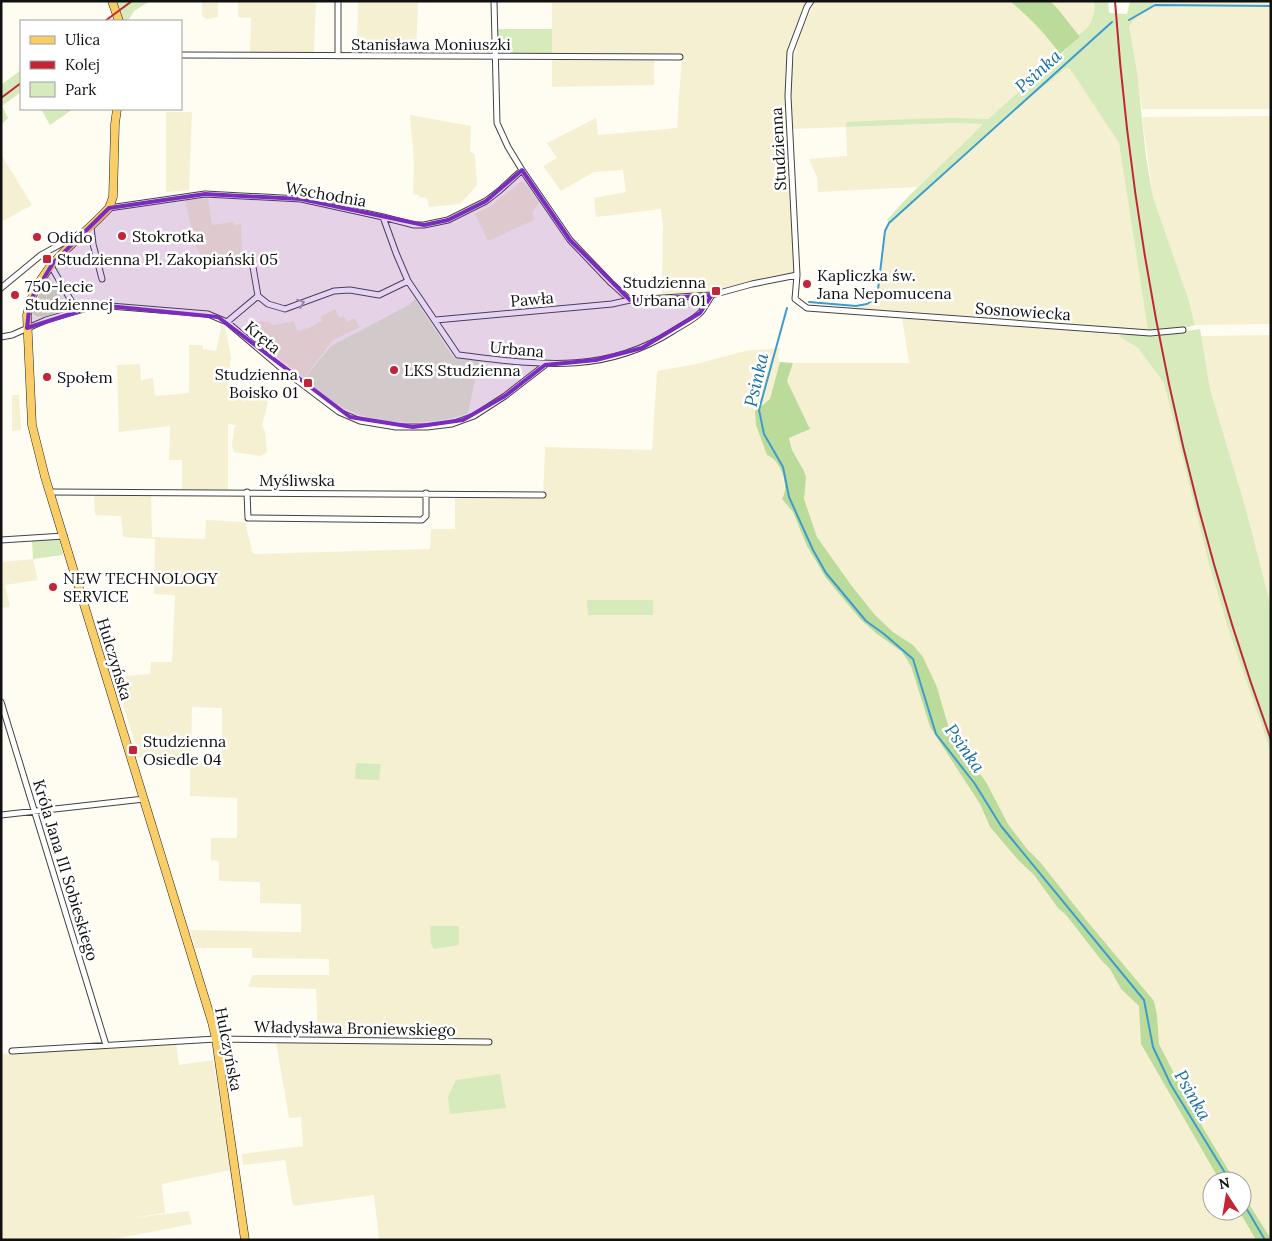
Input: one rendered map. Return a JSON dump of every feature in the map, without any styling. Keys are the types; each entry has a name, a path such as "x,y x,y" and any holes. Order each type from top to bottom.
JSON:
{"main road":[{"path":"112,2 119,20"},
{"path":"110,208 113,197 117,110"},
{"name":"Hulczyńska","path":"110,208 51,266 38,283 30,301 27,328 32,425 35,442 216,1039 245,1240"}],"street":[{"path":"338,1 338,56"},
{"path":"494,1 497,123 508,147 522,170 570,240 611,284 630,300"},
{"name":"Studzienna","path":"795,299 798,275 788,96 790,52 811,1"},
{"name":"Stanisława Moniuszki","path":"182,55 680,57"},
{"name":"Wschodnia","path":"110,208 205,194 301,199 414,225 424,225 448,220 486,201 500,191 522,170"},
{"name":"Urbana","path":"384,217 408,281 458,355 545,365 569,364 619,356 660,339 700,313 712,295"},
{"path":"1,288 41,255 90,228 102,279"},
{"path":"51,266 77,311"},
{"path":"253,267 258,296 268,304 285,309 334,291 350,290 380,295 408,281"},
{"name":"Pawła","path":"436,320 612,304 630,300 712,295 752,284 798,275"},
{"path":"227,322 258,296"},
{"name":"Sosnowiecka","path":"795,299 807,308 1150,333 1183,330"},
{"name":"Kręta","path":"1,337 12,335 27,328 98,305 198,312 218,317 227,322 286,372 340,412 360,421 384,426 426,427 452,424 474,416 505,396 545,365"},
{"name":"Myśliwska","path":"50,492 543,495"},
{"path":"247,492 248,518 422,520 426,516 426,493"},
{"path":"1,540 64,536"},
{"name":"Króla Jana III Sobieskiego","path":"1,702 106,1045"},
{"path":"1,815 144,799"},
{"name":"Władysława Broniewskiego","path":"12,1051 216,1039 489,1042"}],"highlighted area":[{"path":"522,170 570,240 630,300 712,295 700,313 642,348 596,360 545,365 505,396 463,420 413,427 350,417 218,317 98,305 27,328 30,301 53,263 109,208 205,194 301,199 424,225 448,220 486,201"}],"shaded area":[{"path":"202,1 218,1 218,17 207,19 202,16"},
{"path":"238,1 316,1 314,53 250,53 251,18 238,17"},
{"path":"358,1 418,1 416,53 373,53 357,50"},
{"path":"552,1 807,1 791,43 785,73 789,193 795,274 751,282 712,292 662,296 663,226 661,209 596,217 594,198 626,192 623,170 594,172 561,191 543,166 557,158 547,143 596,118 598,135 677,128 682,55 654,55 654,85 552,87"},
{"path":"815,1 1010,1 1028,16 1051,40 1060,54 988,119 961,118 847,123 847,127 953,123 983,124 954,154 917,187 818,192 817,177 809,159 847,156 846,127 792,129 792,68 797,45"},
{"path":"1050,1 1094,1 1093,21 1085,32 1078,35"},
{"path":"1154,1 1271,2 1271,109 1142,109 1129,26 1131,21 1152,9"},
{"path":"1066,68 1070,69 1119,143 1148,331 919,312 855,309 868,305 878,298 886,232 890,224 1016,109"},
{"path":"166,112 192,112 189,190 166,192"},
{"path":"410,115 471,126 470,151 475,155 477,185 460,204 429,207 427,198 413,194 414,161"},
{"path":"1271,116 1271,324 1195,325 1189,301 1153,197 1142,117"},
{"path":"1,154 32,205 1,222"},
{"path":"522,181 540,202 532,212 534,220 488,241 475,214 489,207"},
{"path":"208,198 212,225 233,222 234,225 241,224 242,257 232,258 234,267 220,270 217,255 202,257 196,247 185,200"},
{"path":"335,309 340,318 343,316 348,322 354,318 360,327 333,340 304,378 248,331 248,321 270,322 272,325 275,325 294,321 297,331 322,321 320,317"},
{"path":"902,317 1121,335 1120,337 1138,348 1164,383 1209,564 1229,631 1271,754 1271,1239 1252,1209 1252,1171 1229,1171 1181,1091 1180,1085 1159,1044 1154,1001 1020,841 1008,824 948,725 937,687 923,657 875,615 840,571 817,537 803,499 806,478 792,450 789,438 810,429 787,381 793,363 909,363"},
{"path":"222,324 225,327 231,357 228,384 248,389 248,393 269,398 262,426 265,431 267,452 260,456 234,452 232,446 236,425 228,424 228,491 182,490 182,460 169,460 170,426 119,432 117,365 140,364 141,380 153,378 155,396 189,393 189,345 203,345 203,349 216,351"},
{"path":"1271,335 1271,619 1245,506 1210,389 1201,336"},
{"path":"780,348 778,356 780,362 770,399 755,411 773,457 781,469 785,495 782,499 793,512 816,562 861,620 902,652 911,666 930,727 980,804 990,827 1018,860 1034,875 1058,908 1066,915 1110,969 1121,989 1140,1006 1141,1044 1214,1171 1202,1171 1202,1221 1245,1221 1256,1240 379,1240 374,1195 293,1206 285,1160 243,1165 242,1154 303,1146 301,1117 289,1118 276,1042 318,1042 316,989 248,987 253,975 329,975 329,959 252,958 252,948 195,948 190,930 301,932 301,904 260,903 260,882 219,881 219,861 211,860 211,838 237,838 237,798 190,796 190,763 222,762 222,708 192,707 191,758 136,757 138,752 114,677 150,674 151,662 172,662 175,595 154,594 155,539 123,537 121,516 95,515 94,494 151,494 152,537 205,539 206,520 245,522 253,554 430,549 431,529 455,529 455,496 494,495 543,499 545,447 652,450 657,371 696,364 745,351"},
{"path":"12,395 19,395 21,430 12,431"},
{"path":"33,559 38,580 5,585 10,607 1,608 1,562"},
{"path":"176,1043 179,1065 213,1060 231,1170 162,1184 165,1213 126,1219 189,1211 192,1224 109,1240 1,1240 1,1054"}],"green space":[{"path":"117,1 150,1 134,11 129,20 122,20"},
{"path":"1010,1 1050,1 1080,37 1060,54 1037,26"},
{"path":"1094,1 1108,1 1109,13 1127,14 1130,1 1154,1 1152,9 1136,18 1129,26 1137,72 1146,157 1153,197 1189,301 1195,325 1189,327 1148,331 1119,143 1070,69 1066,68 1016,109 890,224 887,220 898,207 983,124 953,123 846,127 847,122 935,118 988,119 1080,37 1078,35 1087,29 1092,21"},
{"path":"497,29 552,29 552,55 497,54"},
{"path":"20,71 20,93 2,106 8,118 1,125 1,85"},
{"path":"42,110 72,110 50,125"},
{"path":"49,276 65,304 68,303 71,308 52,315 37,316 33,314 35,302"},
{"name":"LKS Studzienna","path":"415,299 453,357 479,361 468,413 424,422 376,419 342,407 304,379 331,346 409,305"},
{"path":"1200,329 1210,389 1245,506 1270,604 1271,753 1229,631 1209,564 1164,383 1138,348 1120,337 1121,335 1166,334"},
{"path":"780,362 793,363 787,381 810,429 789,438 792,450 806,477 804,499 817,537 875,615 893,632 913,645 923,657 937,687 948,725 956,740 986,782 1008,824 1154,1001 1159,1044 1180,1085 1181,1091 1229,1171 1214,1171 1141,1044 1139,1006 1121,989 1110,969 1066,915 1058,908 1034,875 1018,860 990,827 980,804 930,727 911,666 902,652 861,620 826,578 807,546 793,512 782,499 785,488 783,474 776,462 767,455 756,425 755,411 770,399"},
{"path":"59,539 63,555 33,559 32,540"},
{"path":"587,600 653,600 653,615 588,615"},
{"path":"356,763 381,764 379,780 355,779"},
{"path":"430,926 459,926 459,945 434,949 431,944"},
{"path":"500,1074 506,1108 450,1114 448,1097 456,1080"},
{"path":"1252,1209 1271,1239 1256,1240 1245,1221 1252,1221"}],"waterway":[{"name":"Psinka","path":"1129,20 1155,5 1271,6"},
{"name":"Psinka","path":"809,302 856,306 867,304 877,298 885,231 889,223 1112,22"},
{"name":"Psinka","path":"787,308 759,410 764,434 783,467 789,497 813,550 826,573 866,621 913,659 936,734 975,784 1001,826 1144,1000 1153,1047 1171,1085 1224,1171"},
{"name":"Psinka","path":"1252,1218 1265,1240"}],"railway":[{"path":"106,20 132,1"},
{"path":"1115,1 1123,95 1135,189 1150,283 1168,376 1213,560 1240,650 1271,740"},
{"path":"1,98 20,84"}],"place":[{"name":"Stokrotka","path":"122,236"},
{"name":"Odido","path":"37,237"},
{"name":"Studzienna Pl. Zakopiański 05","path":"47,259"},
{"name":"Kapliczka św. Jana Nepomucena","path":"807,284"},
{"name":"Studzienna Urbana 01","path":"716,291"},
{"name":"750-lecie Studziennej","path":"15,295"},
{"name":"LKS Studzienna","path":"394,370"},
{"name":"Społem","path":"47,377"},
{"name":"Studzienna Boisko 01","path":"308,383"},
{"name":"NEW TECHNOLOGY SERVICE","path":"53,587"},
{"name":"Studzienna Osiedle 04","path":"133,750"}]}
